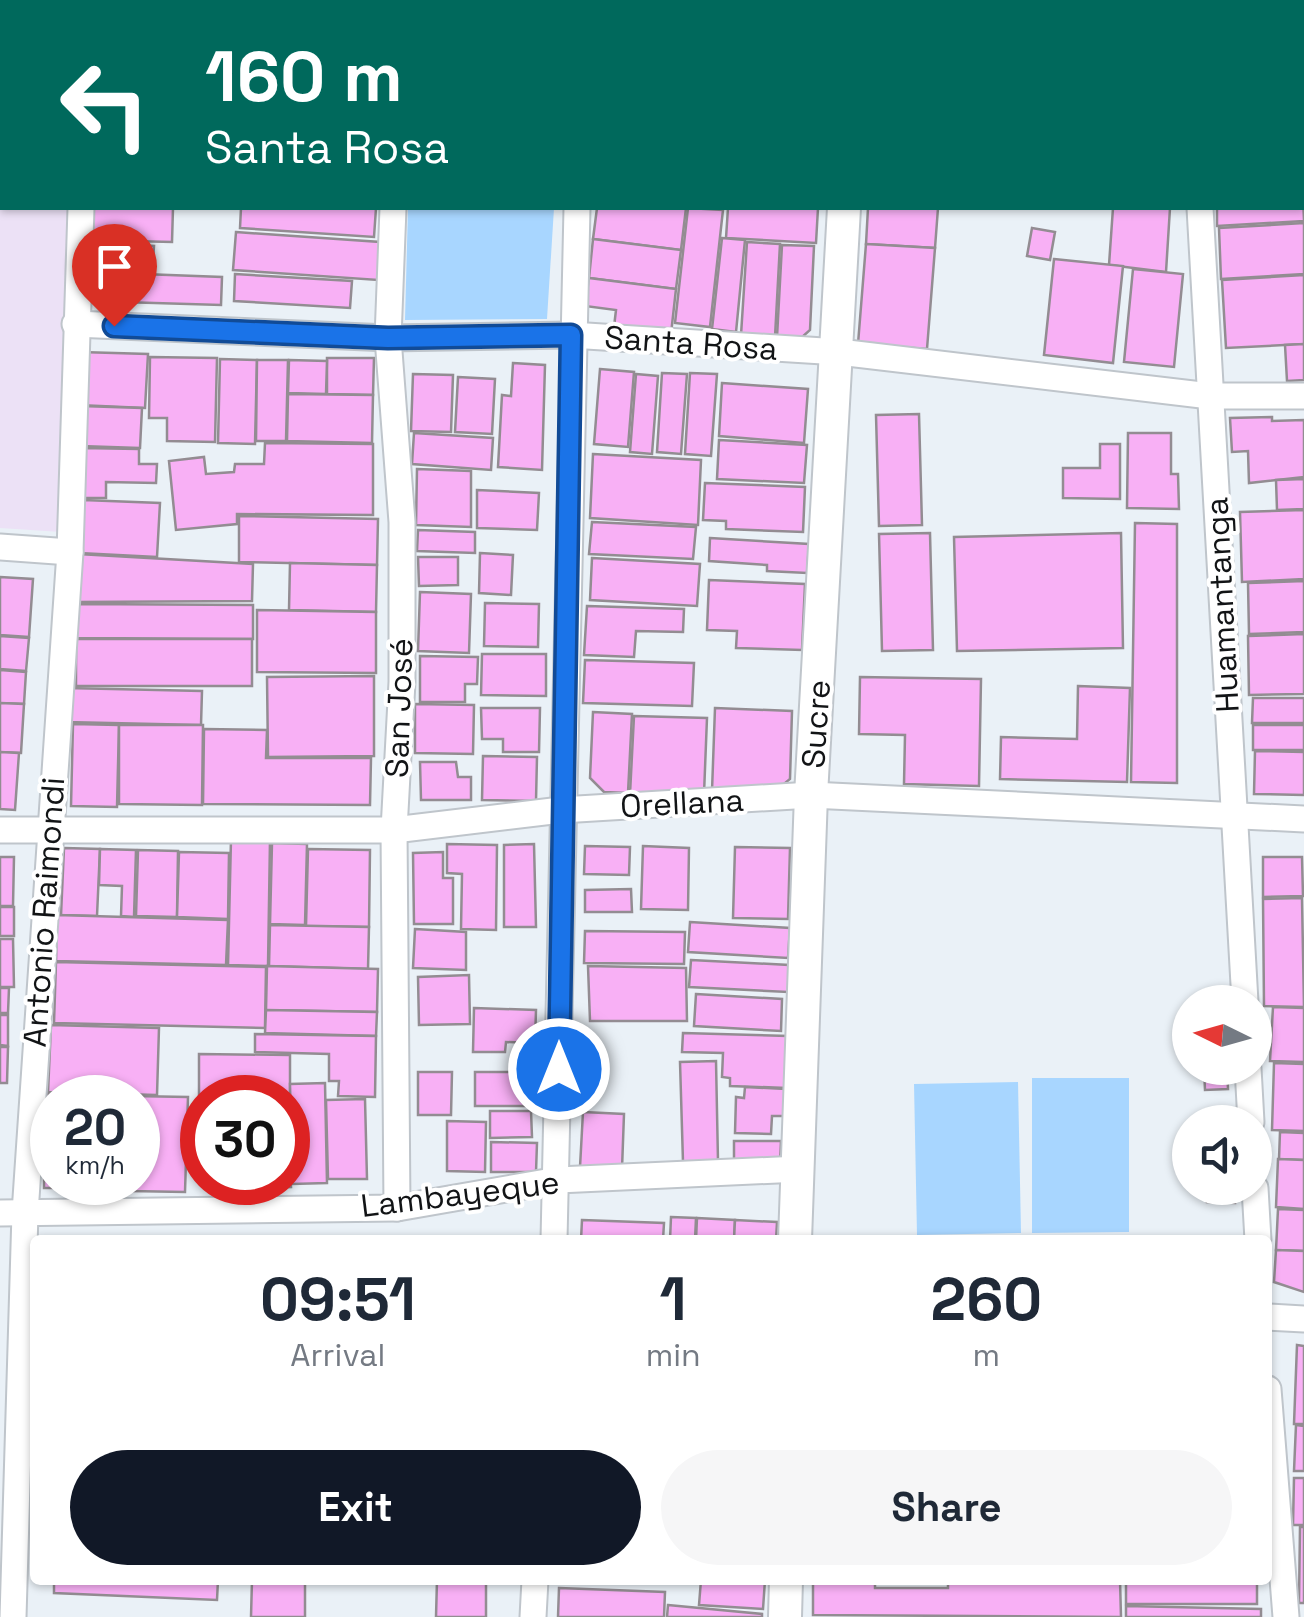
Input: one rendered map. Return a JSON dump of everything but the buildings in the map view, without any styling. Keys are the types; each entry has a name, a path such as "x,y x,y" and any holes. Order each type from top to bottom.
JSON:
{"street":[{"name":"Antonio Raimondi","path":"13,1617 12,1213 70,552 81,210"},
{"name":"San José","path":"392,210 388,338 402,522 402,682 394,830 398,1208"},
{"path":"554,1235 576,210"},
{"name":"Sucre","path":"795,1235 811,795 840,352 844,210"},
{"name":"Huamantanga","path":"1200,210 1244,985"},
{"name":"Santa Rosa","path":"75,324 388,338 571,335 840,352 1210,396 1304,396"},
{"path":"0,547 70,552"},
{"name":"Orellana","path":"0,830 394,830 561,810 811,795 1235,819 1304,819"},
{"name":"Lambayeque","path":"12,1213 398,1208 558,1180 799,1169"},
{"path":"1256,1205 1258,1235"},
{"path":"1272,1317 1304,1319"},
{"path":"1272,1440 1286,1617"},
{"path":"533,1617 536,1585"},
{"path":"785,1617 786,1585"}],"shaded area":[{"path":"0,210 74,210 61,532 0,528"},
{"path":"408,210 554,210 547,319 405,320"},
{"path":"1032,1078 1129,1078 1129,1232 1032,1233"},
{"path":"1018,1082 1021,1233 917,1235 914,1084"}],"route":[{"path":"114,326 388,338 571,335 559,1069"}]}
